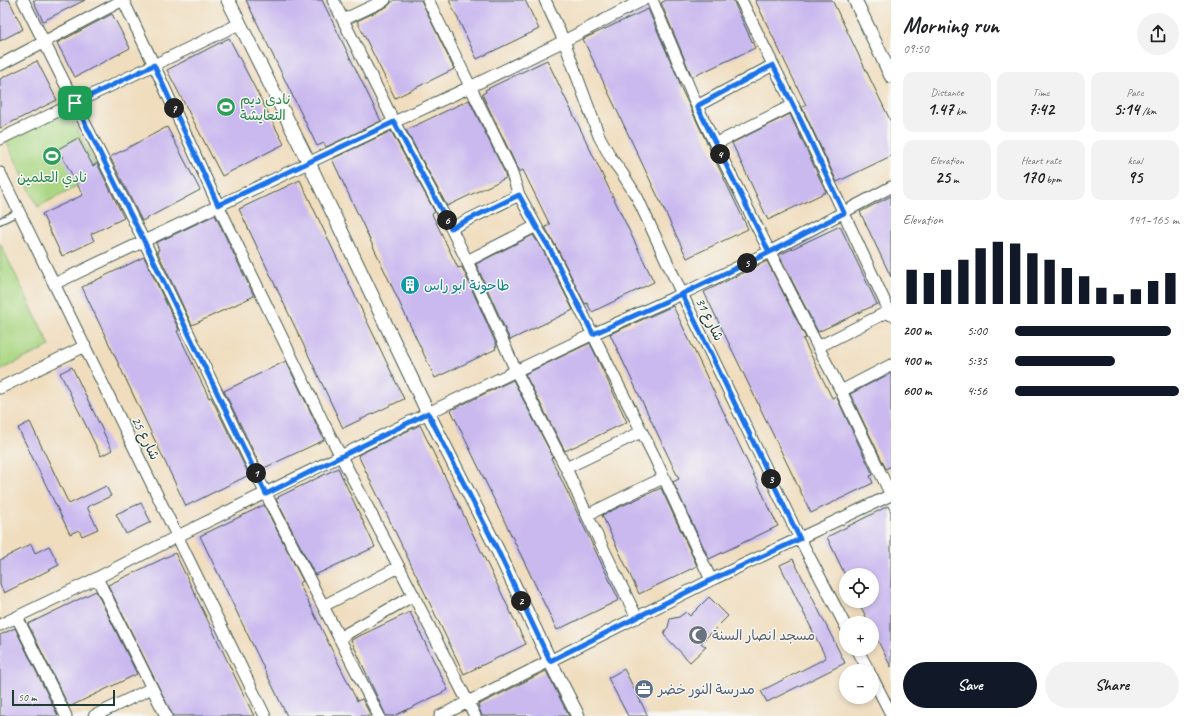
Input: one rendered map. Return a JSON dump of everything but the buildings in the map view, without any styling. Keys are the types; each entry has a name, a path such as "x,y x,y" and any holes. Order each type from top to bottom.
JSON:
{"street":[{"path":"24,0 144,241 266,494 379,716"},
{"path":"0,65 123,0 218,205 340,456 399,567 475,716"},
{"path":"228,0 309,163 428,413 498,551 578,716"},
{"path":"333,0 394,122 451,228 516,371 566,468 637,618"},
{"path":"343,20 386,0"},
{"path":"428,0 507,161 519,195 551,251 654,456 711,580"},
{"name":"شارع 31","path":"544,0 564,41 599,136 611,158 637,197 800,539 840,616"},
{"path":"54,284 218,205 470,87 643,0"},
{"path":"440,716 711,580 891,495 841,391 715,144 697,106 652,0"},
{"path":"741,0 793,105 890,313 818,347"},
{"path":"855,0 891,76"},
{"path":"0,139 240,24"},
{"path":"697,106 773,65"},
{"path":"715,144 793,105"},
{"name":"شارع 25","path":"0,173 266,716"},
{"path":"0,625 428,413 769,252 891,187"},
{"path":"451,228 519,195"},
{"path":"467,261 536,226"},
{"path":"0,388 85,346"},
{"path":"841,391 891,366"},
{"path":"566,468 641,432"},
{"path":"587,515 663,478"},
{"path":"323,606 399,567"},
{"path":"97,578 166,716"},
{"path":"339,638 414,596"},
{"path":"17,617 66,716"},
{"path":"94,716 152,688"},
{"path":"879,691 891,714"}],"lane":[{"path":"0,222 19,212"}],"green space":[{"name":"نادي العلمين","path":"67,110 100,173 38,207 5,139"},
{"path":"0,243 50,346 0,370"}],"place":[{"name":"نادى ديم التعايشة","path":"226,107"},
{"name":"نادي العلمين","path":"52,156"},
{"name":"طاحونة ابو راس","path":"410,285"},
{"name":"مسجد انصار السنة","path":"698,635"},
{"name":"مدرسة النور خضر","path":"644,689"}],"route":[{"path":"75,103 144,241 266,494 428,413 498,551 550,661 711,580 800,539 682,294 769,252 697,106 773,65 844,213 769,252 726,273 682,294 593,334 551,251 519,195 451,228 394,122 218,205 154,65 75,103"}]}
